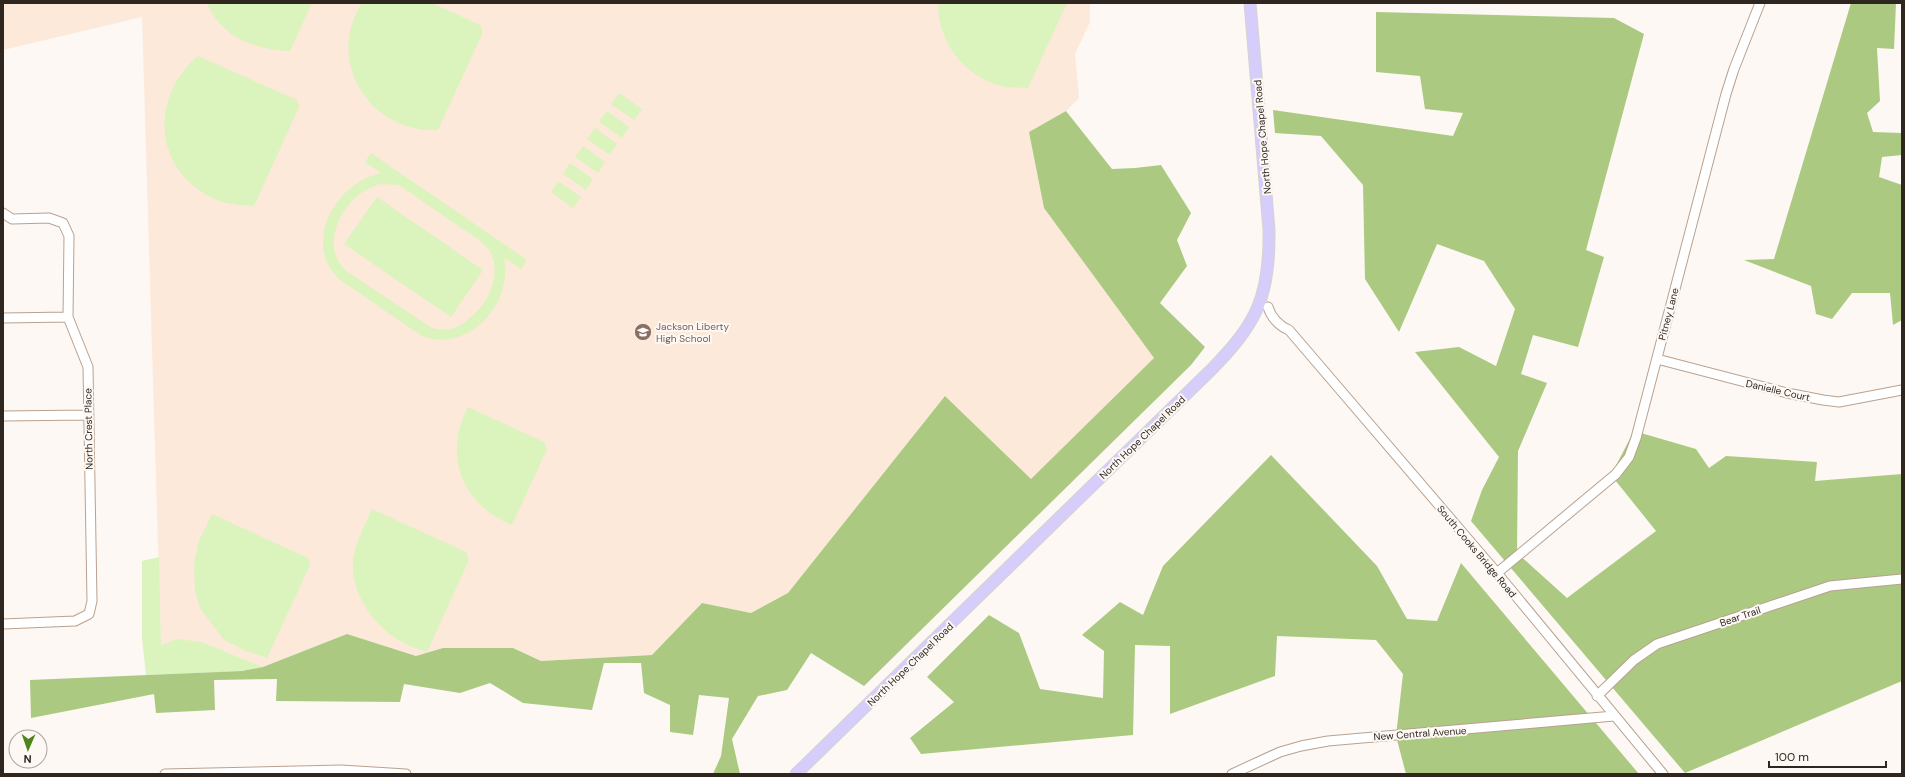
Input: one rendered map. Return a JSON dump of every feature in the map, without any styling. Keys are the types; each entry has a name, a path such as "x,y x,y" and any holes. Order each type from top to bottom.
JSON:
{"main road":[{"name":"North Hope Chapel Road","path":"796,774 1211,370 1234,346 1265,303 1270,255 1269,230 1250,3"}],"street":[{"name":"Pitney Lane","path":"1497,573 1616,474 1623,466 1636,438 1726,94 1742,47 1760,3"},
{"name":"North Crest Place","path":"3,213 12,219 49,218 63,223 69,236 68,317 88,367 92,600 89,614 75,621 3,624"},
{"name":"South Cooks Bridge Road","path":"1265,303 1270,314 1282,327 1289,330 1497,573 1597,696 1663,774"},
{"path":"3,318 68,317"},
{"name":"Danielle Court","path":"1656,359 1787,393 1822,400 1839,402 1902,390"},
{"path":"3,416 88,415"},
{"name":"Bear Trail","path":"1597,696 1634,660 1657,644 1830,586 1902,579"},
{"name":"New Central Avenue","path":"1232,774 1280,752 1328,741 1614,716"},
{"path":"165,774 341,770 406,774"}],"shaded area":[{"name":"Jackson Liberty High School","path":"3,3 1090,3 1090,22 1075,54 1079,98 1066,111 1029,132 1044,208 1154,358 1031,480 945,396 788,593 751,613 702,603 652,655 541,661 513,648 443,648 416,656 347,634 263,667 202,642 161,646 142,17 3,50"}],"green space":[{"path":"207,3 312,3 290,51 264,48 230,33 213,15"},
{"path":"362,3 432,3 480,25 483,32 438,130 414,128 393,120 374,107 361,90 352,70 348,48 352,25"},
{"path":"938,3 1067,3 1028,88 1001,86 987,81 964,65 955,55 942,31"},
{"path":"1851,3 1896,3 1894,49 1877,48 1880,101 1867,113 1873,132 1902,133 1902,155 1882,157 1879,177 1902,185 1902,320 1893,325 1890,293 1852,293 1832,319 1816,314 1811,286 1744,260 1774,259"},
{"path":"1376,12 1614,18 1644,34 1586,250 1604,257 1578,347 1533,335 1521,374 1547,383 1518,451 1517,553 1567,598 1656,531 1611,475 1634,431 1696,449 1709,468 1726,456 1817,462 1815,481 1902,474 1902,681 1685,773 1471,521 1482,490 1499,457 1415,352 1459,347 1496,366 1515,309 1484,261 1437,244 1399,332 1365,279 1363,185 1321,136 1275,133 1273,110 1453,136 1463,113 1425,109 1420,76 1376,72"},
{"path":"198,56 297,100 299,107 254,206 224,202 207,195 189,182 176,166 168,148 165,128 166,109 172,90 183,72"},
{"path":"619,93 642,109 634,120 611,104"},
{"path":"607,111 629,127 622,138 599,122"},
{"path":"1066,111 1112,169 1161,165 1191,213 1177,240 1187,266 1160,303 1205,347 1191,365 864,686 811,653 787,690 758,696 732,739 740,774 713,774 721,756 729,698 699,695 693,735 670,732 670,705 644,693 641,663 604,663 592,710 523,703 490,683 460,693 404,684 400,702 276,701 277,679 214,680 215,710 156,713 154,694 31,718 30,680 242,671 263,667 347,634 416,656 443,648 513,648 541,661 652,655 702,603 751,613 788,593 945,396 1031,479 1154,358 1044,208 1029,132"},
{"path":"595,128 617,144 610,155 587,139"},
{"path":"583,146 605,162 598,173 575,157"},
{"path":"371,153 527,260 521,269 504,258 505,275 502,292 495,307 484,321 471,331 456,338 439,340 422,336 340,280 329,265 323,250 324,233 329,217 338,202 350,189 364,179 381,173 365,162","holes":["379,184 398,185 479,240 486,246 493,258 494,274 491,291 482,305 472,316 457,327 451,329 432,328 349,273 341,265 336,256 334,236 337,225 348,206 360,193"]},
{"path":"570,163 593,179 586,190 563,174"},
{"path":"558,181 581,197 573,208 551,192"},
{"path":"377,197 483,270 451,317 344,244"},
{"path":"468,407 544,442 547,449 512,525 494,516 480,504 469,491 462,476 457,460 457,443 461,425"},
{"path":"1271,455 1377,566 1407,619 1437,621 1461,563 1639,774 1406,774 1396,736 1403,674 1376,640 1277,636 1275,676 1170,714 1170,646 1135,645 1133,735 921,754 910,738 954,702 927,677 989,615 1019,633 1040,689 1103,698 1104,651 1082,635 1120,602 1143,615 1163,566"},
{"path":"372,509 466,552 469,560 427,652 404,643 384,629 375,620 360,598 353,573 353,561 361,534"},
{"path":"212,514 308,558 310,565 267,658 246,651 224,640 200,608 195,590 194,566 198,543"},
{"path":"159,557 161,646 176,639 202,642 263,667 242,671 146,675 142,638 142,561"}],"place":[{"name":"Jackson Liberty High School","path":"643,332"}]}
